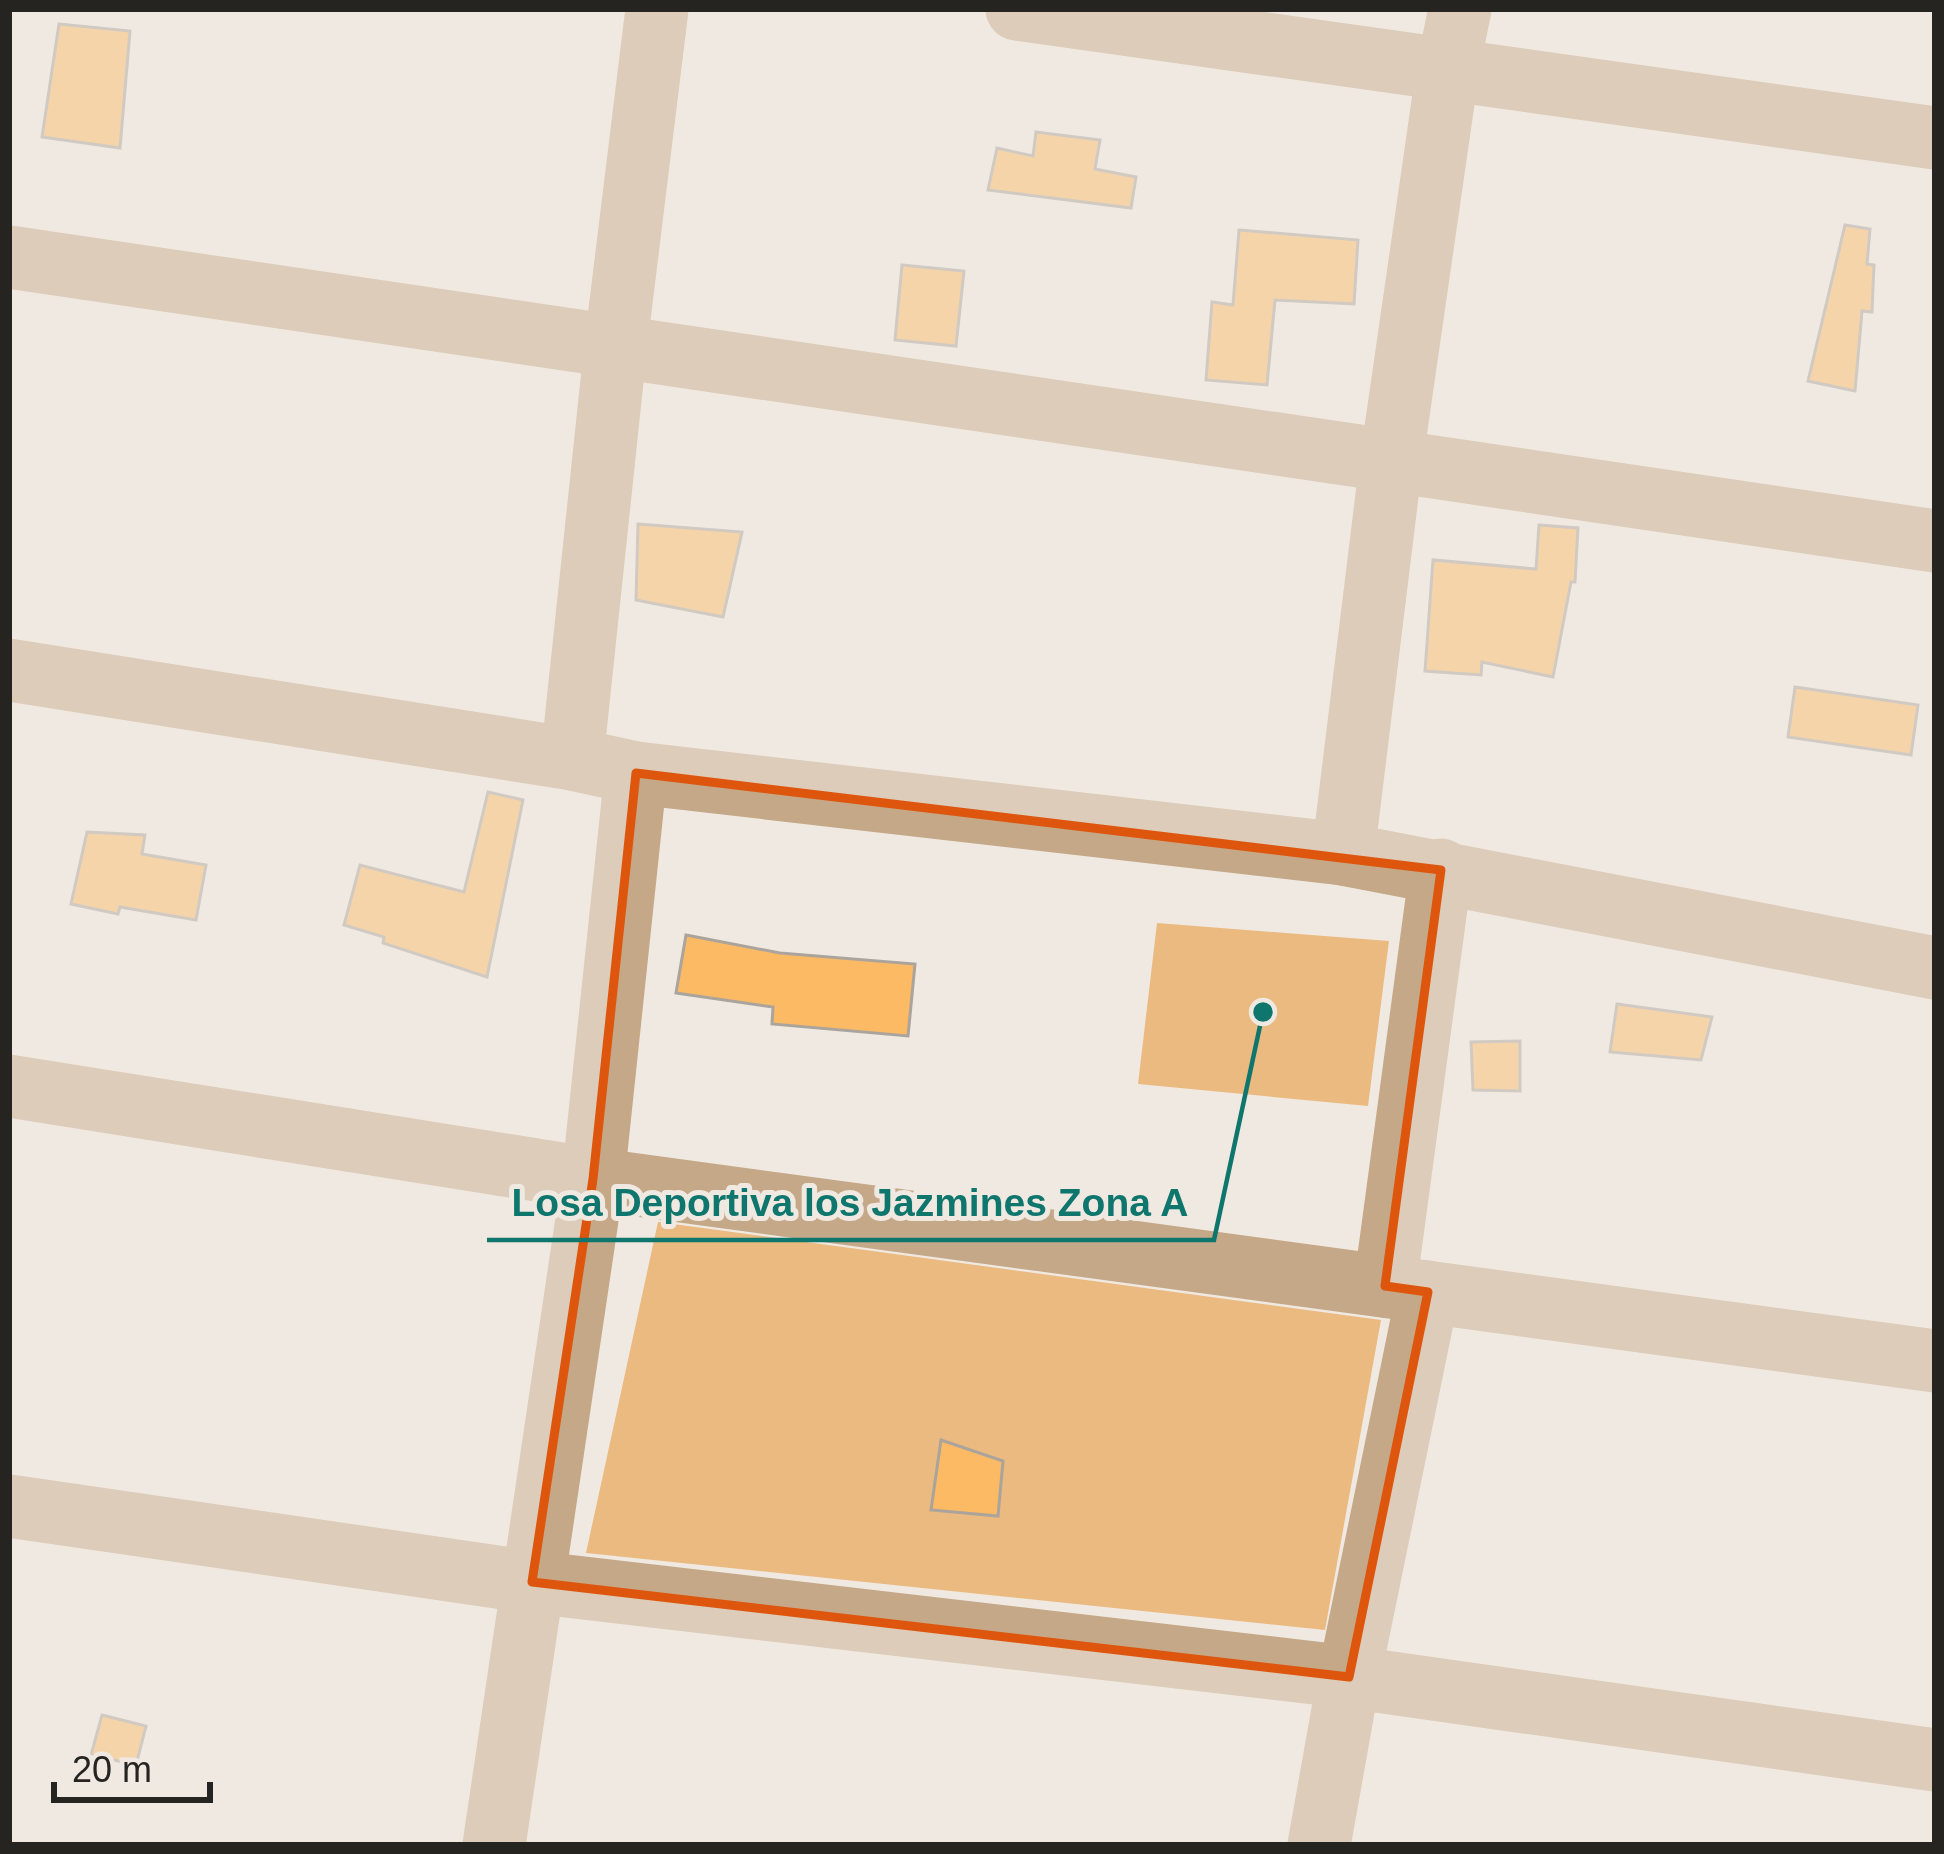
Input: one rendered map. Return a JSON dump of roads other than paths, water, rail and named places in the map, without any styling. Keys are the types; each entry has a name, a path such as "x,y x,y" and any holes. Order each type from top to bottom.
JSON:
{"street":[{"path":"572,759 657,9"},
{"path":"1017,9 1454,38 1935,138"},
{"path":"1343,854 1391,463 1454,38"},
{"path":"9,257 1935,541"},
{"path":"9,670 636,773 1343,854 1935,968"},
{"path":"494,1845 593,1180 636,773"},
{"path":"1319,1845 1349,1677 1406,1289 1441,870"},
{"path":"9,1086 593,1180 1935,1361"},
{"path":"9,1506 532,1582 1349,1677 1935,1760"}],"place":[{"name":"Losa Deportiva los Jazmines Zona A","path":"1263,1012"}]}
